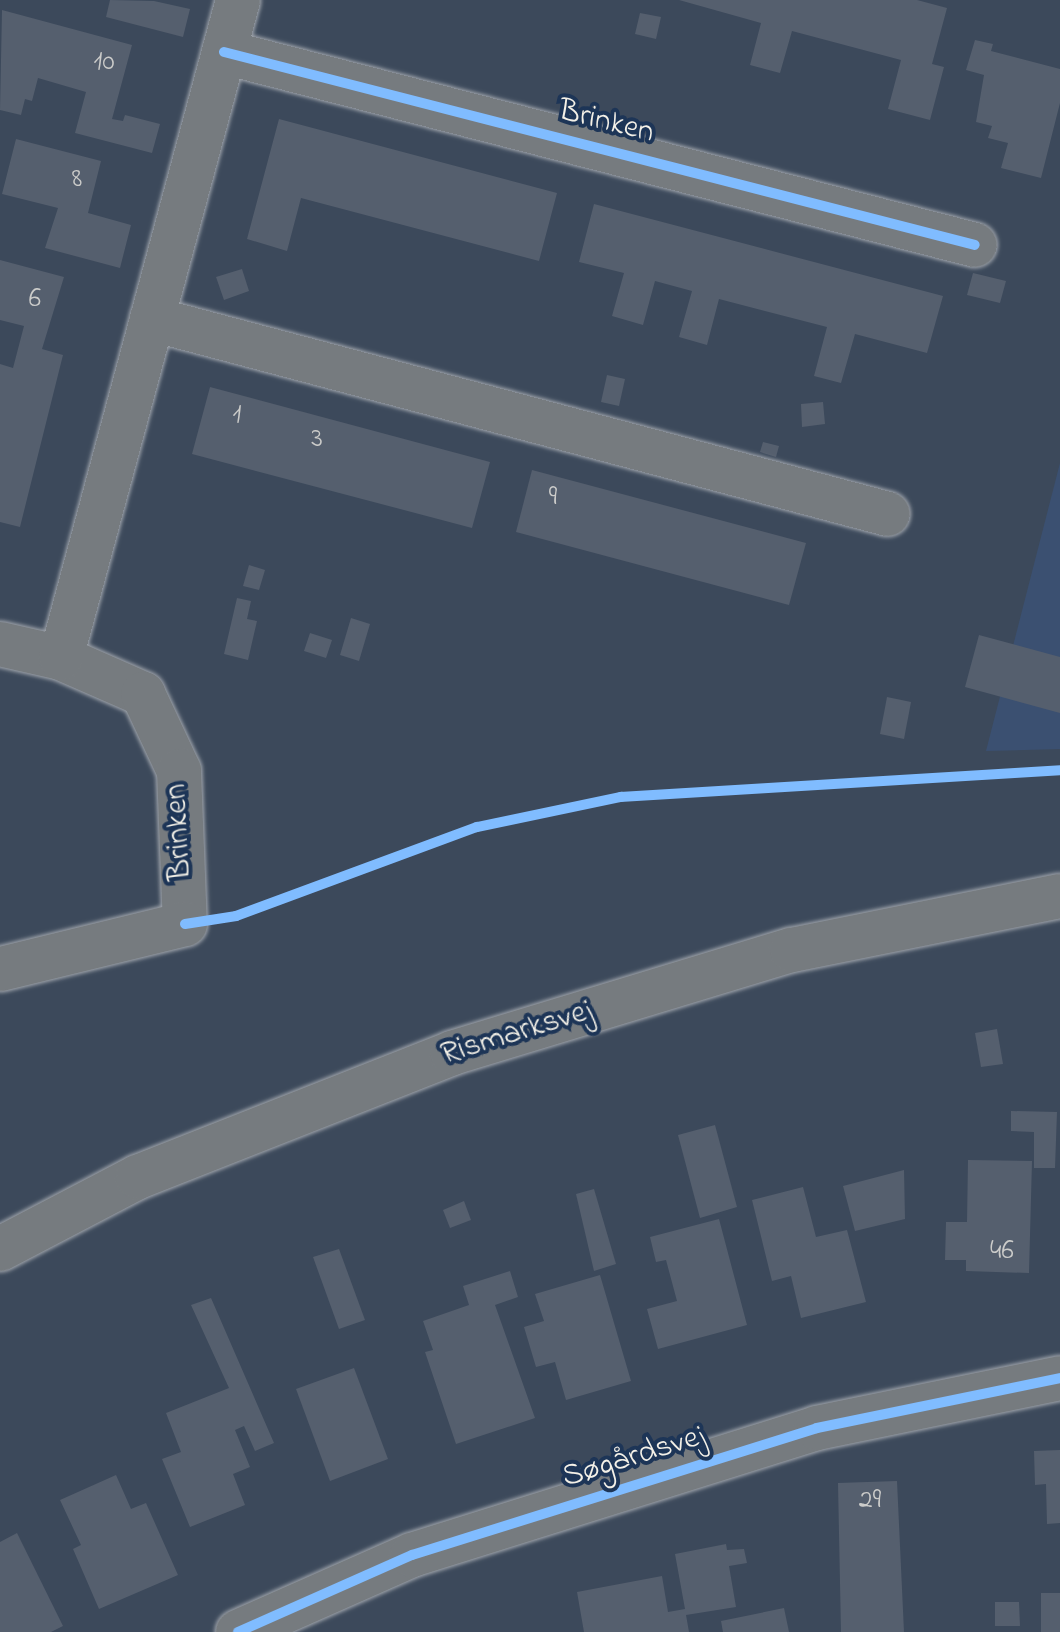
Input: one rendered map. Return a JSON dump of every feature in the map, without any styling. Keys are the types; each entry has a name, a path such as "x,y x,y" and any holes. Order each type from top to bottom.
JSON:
{"street":[{"path":"61,658 238,0"},
{"name":"Brinken","path":"224,52 975,245"},
{"path":"152,319 888,514"},
{"name":"Brinken","path":"0,644 61,658 143,694 179,771 185,924 0,969"},
{"name":"Rismarksvej","path":"0,1249 138,1177 452,1053 792,950 1060,896"},
{"name":"Søgårdsvej","path":"238,1632 412,1555 802,1433 1060,1378"}],"shaded area":[{"path":"1060,463 1060,749 986,751"}],"building":[{"path":"110,0 154,1 190,9 183,37 106,17"},
{"path":"679,0 917,0 947,8 932,64 944,67 930,120 888,109 901,60 792,31 780,73 750,65 761,23"},
{"path":"2,10 132,45 112,119 123,121 125,115 160,124 152,153 75,133 86,92 38,78 32,101 25,99 21,115 0,110"},
{"path":"640,13 661,17 656,39 635,34"},
{"path":"975,40 993,44 991,51 1060,69 1060,103 1041,178 1001,168 1008,143 988,138 992,126 976,122 984,75 966,70"},
{"path":"279,119 557,193 539,261 301,198 287,251 247,239"},
{"path":"16,139 101,161 88,213 131,225 120,268 45,248 58,208 2,194"},
{"path":"594,204 943,296 927,353 855,334 841,383 814,376 827,327 719,299 707,345 679,337 692,291 655,281 643,325 612,316 624,273 579,262"},
{"path":"0,260 64,277 42,349 63,355 20,527 0,522 0,364 13,368 24,326 0,320"},
{"path":"242,269 249,291 224,300 216,277"},
{"path":"973,273 1006,281 1000,303 967,295"},
{"path":"607,375 625,379 619,406 601,402"},
{"path":"210,387 490,462 472,528 192,454"},
{"path":"823,402 825,424 802,427 801,404"},
{"path":"763,442 779,446 776,457 760,452"},
{"path":"532,470 806,543 789,605 516,532"},
{"path":"249,565 265,570 259,590 243,586"},
{"path":"237,598 251,601 247,619 257,621 248,660 224,654"},
{"path":"351,618 370,624 359,661 340,655"},
{"path":"310,633 332,640 326,658 304,651"},
{"path":"979,635 1060,657 1060,713 965,687"},
{"path":"887,697 911,702 904,739 880,734"},
{"path":"997,1029 1003,1064 981,1067 975,1033"},
{"path":"1011,1111 1057,1112 1055,1168 1034,1168 1034,1132 1011,1131"},
{"path":"715,1125 737,1207 700,1218 678,1135"},
{"path":"968,1160 1032,1161 1029,1273 966,1271 966,1260 945,1260 946,1222 967,1222"},
{"path":"904,1170 905,1219 855,1231 843,1186"},
{"path":"803,1187 816,1237 847,1230 866,1302 801,1318 791,1276 772,1281 752,1200"},
{"path":"594,1189 616,1264 594,1271 576,1194"},
{"path":"464,1201 471,1220 450,1228 443,1210"},
{"path":"719,1219 747,1325 658,1349 647,1309 677,1301 666,1260 656,1262 650,1237"},
{"path":"339,1249 365,1320 339,1329 313,1257"},
{"path":"510,1271 518,1297 495,1305 535,1418 456,1444 425,1352 433,1350 423,1321 469,1305 463,1286"},
{"path":"600,1275 631,1381 566,1400 555,1362 536,1367 524,1327 544,1321 535,1294"},
{"path":"211,1298 274,1443 255,1451 244,1426 235,1430 250,1467 233,1474 245,1505 190,1527 162,1459 181,1452 166,1413 229,1388 191,1305"},
{"path":"354,1368 388,1459 330,1481 296,1389"},
{"path":"1060,1450 1060,1523 1047,1524 1046,1484 1035,1485 1034,1451"},
{"path":"116,1475 131,1509 146,1503 178,1575 99,1609 73,1549 81,1545 60,1500"},
{"path":"897,1481 904,1632 841,1632 838,1483"},
{"path":"17,1533 63,1626 51,1632 0,1632 0,1542"},
{"path":"726,1544 727,1550 744,1549 747,1563 729,1566 736,1607 686,1615 689,1632 584,1632 577,1592 662,1576 668,1612 685,1609 675,1554"},
{"path":"1041,1593 1060,1593 1060,1632 1041,1632"},
{"path":"995,1602 1019,1602 1020,1626 995,1626"},
{"path":"784,1608 789,1632 723,1632 721,1621"}],"cycle path":[{"path":"224,52 975,245"},
{"path":"185,924 236,916 477,827 621,797 1060,770"},
{"path":"238,1632 412,1555 817,1428 1060,1378"}]}
